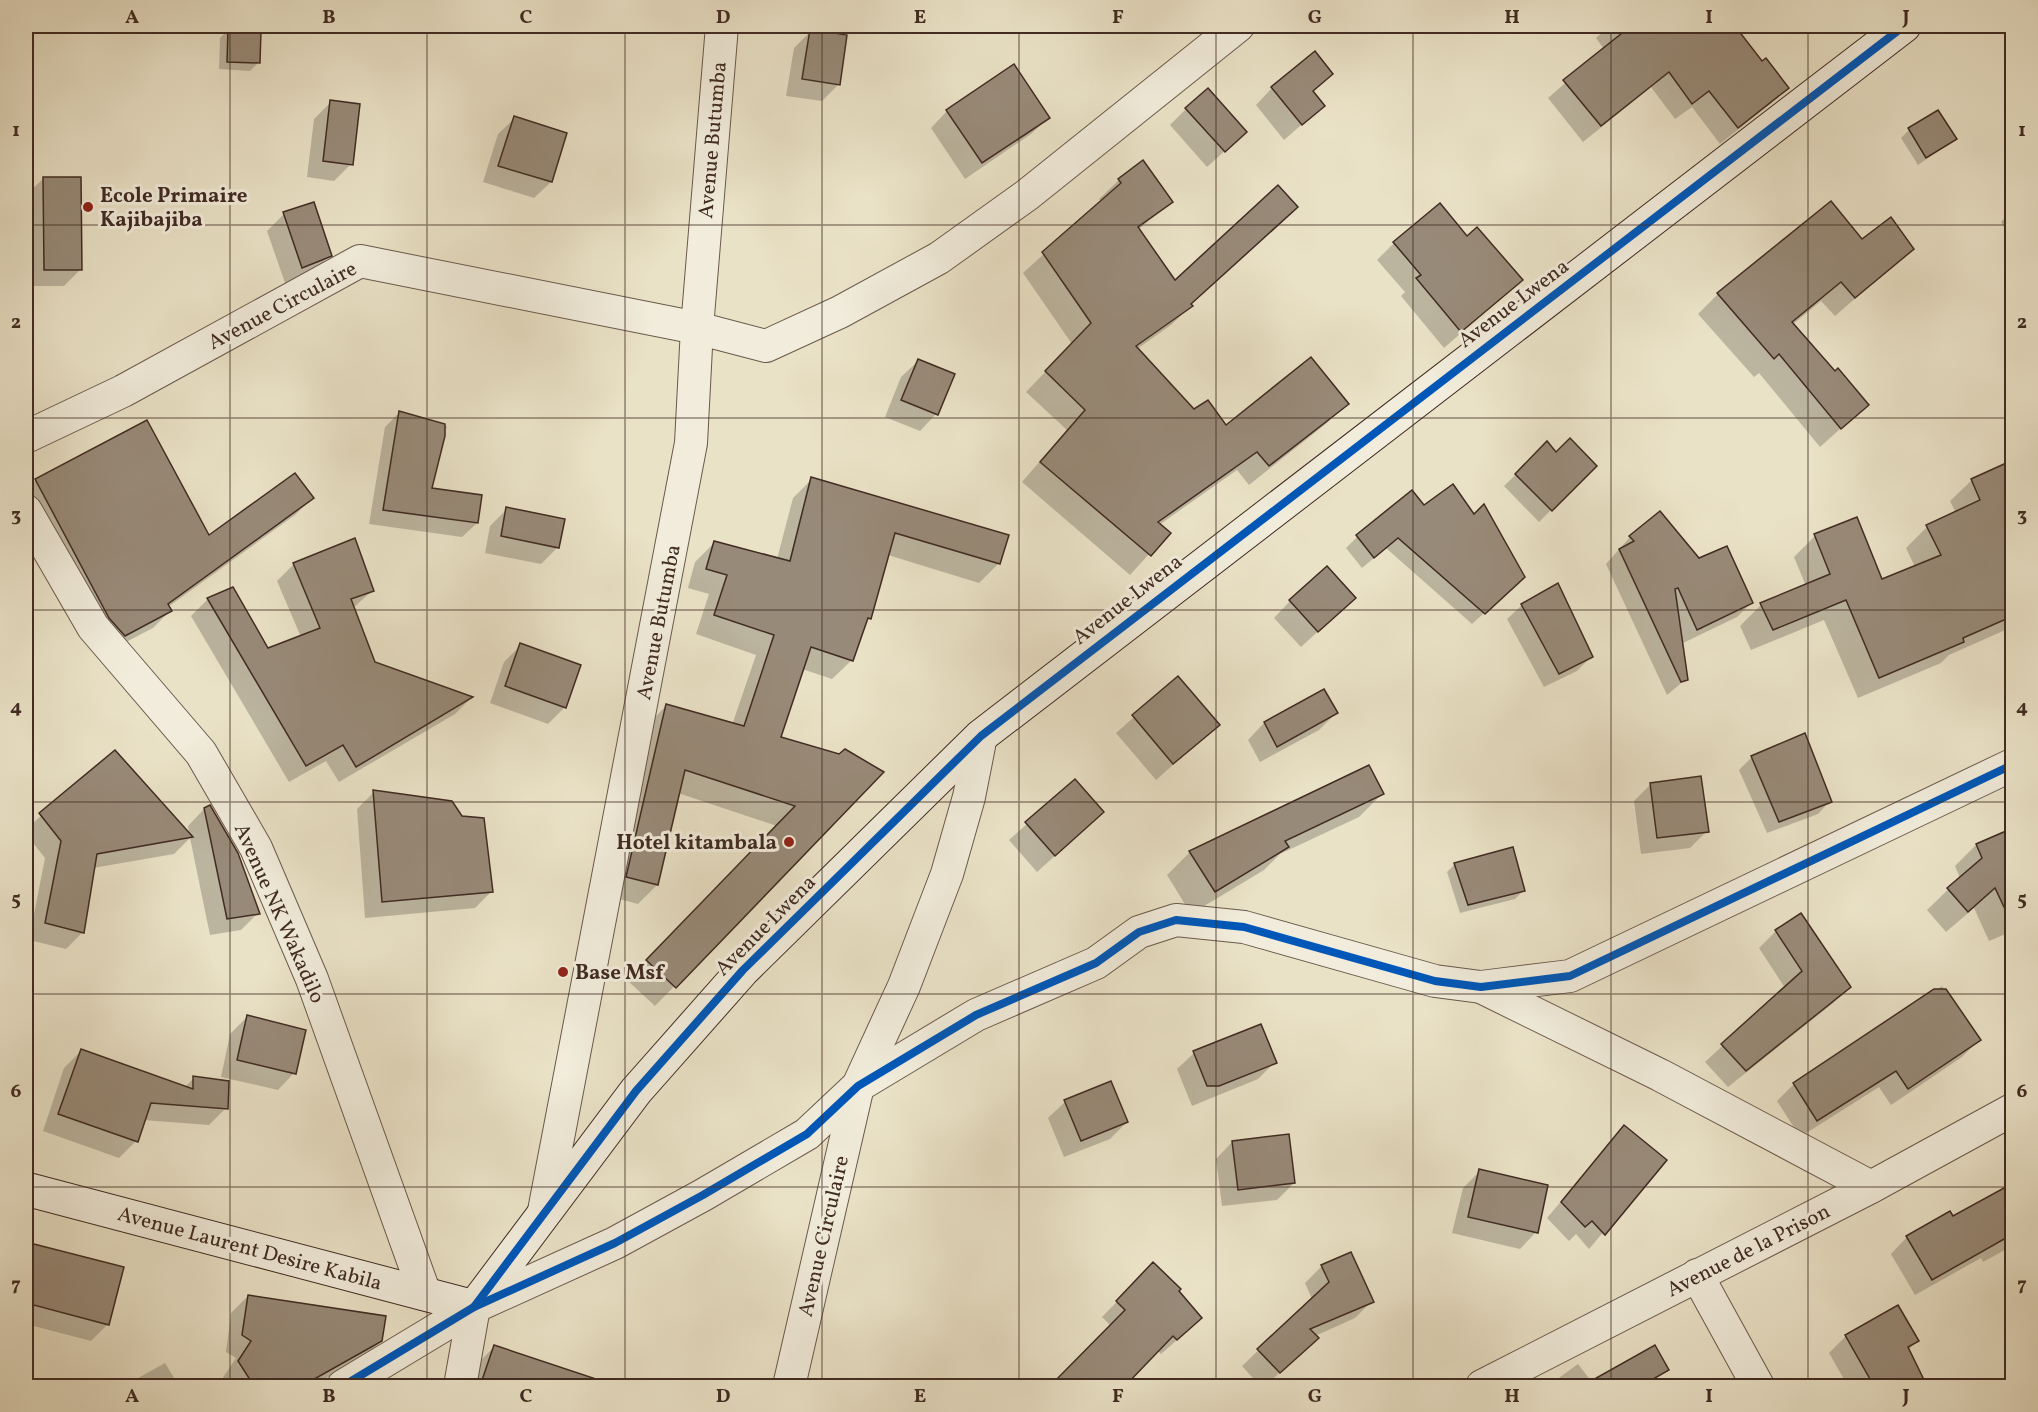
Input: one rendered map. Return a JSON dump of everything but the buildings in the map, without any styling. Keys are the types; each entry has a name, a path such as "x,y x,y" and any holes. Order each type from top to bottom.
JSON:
{"main road":[{"name":"Avenue Lwena","path":"474,1307 636,1091 743,970 981,736 1904,26"},
{"name":"Avenue Laurent Desire Kabila","path":"26,1189 474,1307"}],"street":[{"name":"Avenue Butumba","path":"544,1211 691,443 697,328 722,26"},
{"name":"Avenue Circulaire","path":"26,437 123,390 360,261 697,328 766,346 840,312 929,263 1027,195 1238,26"},
{"name":"Avenue NK Wakadilo","path":"26,511 93,627 201,753 255,848 312,979 425,1294"},
{"path":"858,1086 904,986 947,874 969,797 981,736"},
{"path":"344,1386 474,1307 615,1243 703,1195 807,1134 858,1086 976,1014 1096,963 1139,932 1176,920 1244,927 1435,981 1481,987 1570,976 2013,765"},
{"path":"1481,987 1660,1076 1871,1187"},
{"name":"Avenue Circulaire","path":"789,1386 858,1086"},
{"name":"Avenue de la Prison","path":"1482,1386 1871,1187 2013,1110"},
{"path":"1697,1275 1758,1386"},
{"path":"460,1386 474,1307"}],"cycle path":[{"path":"474,1307 636,1091 743,970 981,736 1904,26"},
{"path":"343,1386 474,1307 615,1243 703,1195 807,1134 858,1086 976,1015 1096,963 1139,932 1176,920 1244,927 1435,981 1481,987 1570,976 2012,765"}],"place":[{"name":"Ecole Primaire Kajibajiba","path":"88,207"},
{"name":"Hotel kitambala","path":"789,842"},
{"name":"Base Msf","path":"563,972"}]}
